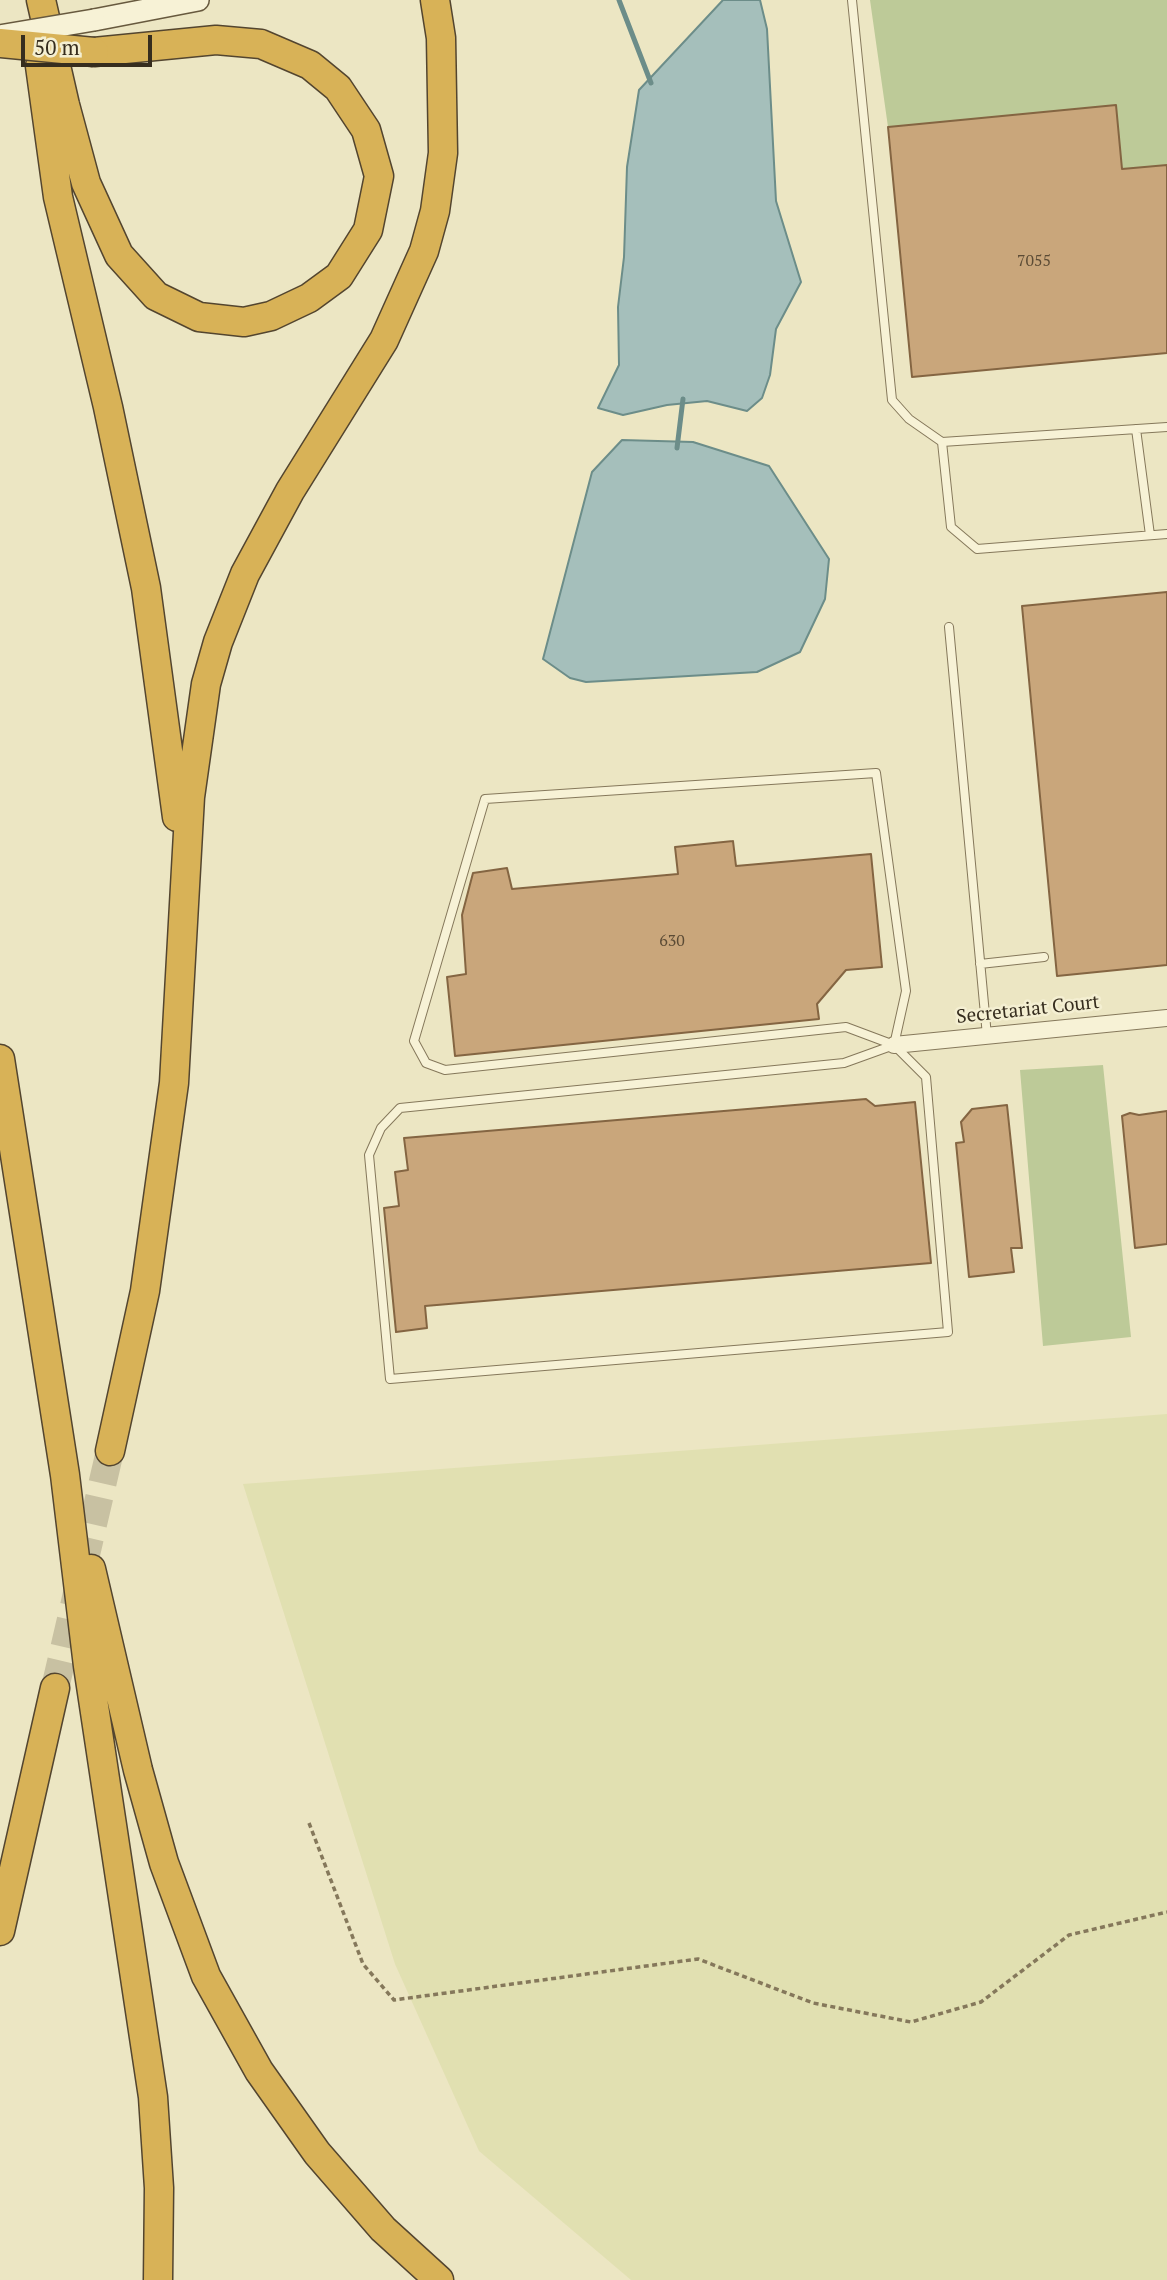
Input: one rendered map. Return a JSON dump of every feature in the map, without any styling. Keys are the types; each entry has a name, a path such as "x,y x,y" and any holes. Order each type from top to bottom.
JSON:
{"highway":[{"path":"33,0 58,197 108,407 146,588 185,872"},
{"path":"0,43 94,52 216,40 261,44 310,65 338,88 366,130 379,176 368,230 339,276 309,298 271,316 244,322 199,317 156,296 119,255 86,183 65,105 41,0"},
{"path":"110,1451 145,1291 174,1083 190,797 206,684 218,642 245,574 290,491 384,340 424,251 435,211 443,153 441,38 435,0"},
{"path":"0,1059 65,1475 88,1666 153,2096 159,2188 158,2280"},
{"path":"65,1475 103,1612 138,1770 164,1863 206,1976 259,2071 317,2154 383,2228 439,2280"},
{"path":"0,1931 55,1688"}],"main road":[{"path":"0,36 198,0"}],"street":[{"name":"Secretariat Court","path":"894,1045 1167,1018"}],"lane":[{"path":"852,0 892,400 909,419 942,442 1167,427"},
{"path":"1136,429 1150,536"},
{"path":"942,442 951,527 977,549 1167,534"},
{"path":"949,626 987,1036"},
{"path":"894,1045 844,1063 400,1108 382,1128 369,1155 390,1379 948,1332 926,1077 894,1045 846,1027 445,1070 426,1063 414,1041 485,799 876,773 906,991 894,1045"},
{"path":"980,964 1044,957"}],"path":[{"path":"309,1824 363,1964 394,2000 698,1959 813,2003 911,2022 981,2002 1069,1934 1167,1912"}],"green space":[{"path":"870,0 1167,0 1167,165 1122,169 1115,105 888,127"},
{"path":"1103,1065 1131,1337 1043,1346 1020,1070"},
{"path":"1167,1414 1167,2280 631,2280 479,2151 395,1964 243,1484"}],"water":[{"path":"723,0 760,0 767,29 776,201 801,282 776,329 770,375 762,398 747,411 707,401 667,405 623,415 598,408 619,365 618,307 624,257 627,167 639,90"},
{"path":"622,440 693,442 769,466 829,559 825,599 800,652 757,672 586,682 570,678 543,659 592,472"}],"building":[{"path":"1116,105 1122,169 1167,165 1167,353 912,377 888,127"},
{"path":"1167,592 1167,965 1057,976 1022,606"},
{"path":"733,841 736,866 871,854 882,967 846,970 817,1004 819,1019 455,1056 447,977 466,974 462,915 473,873 507,868 512,889 678,874 675,847"},
{"path":"866,1099 875,1106 915,1102 931,1263 425,1306 427,1328 396,1332 384,1208 399,1206 395,1172 408,1170 404,1138"},
{"path":"1007,1105 1022,1248 1011,1248 1014,1272 969,1277 956,1143 964,1142 961,1122 972,1109"},
{"path":"1167,1111 1167,1244 1135,1248 1122,1116"}],"waterway":[{"path":"619,0 651,83"},
{"path":"677,448 683,399"}],"tunnel":[{"path":"55,1688 110,1451"}]}
